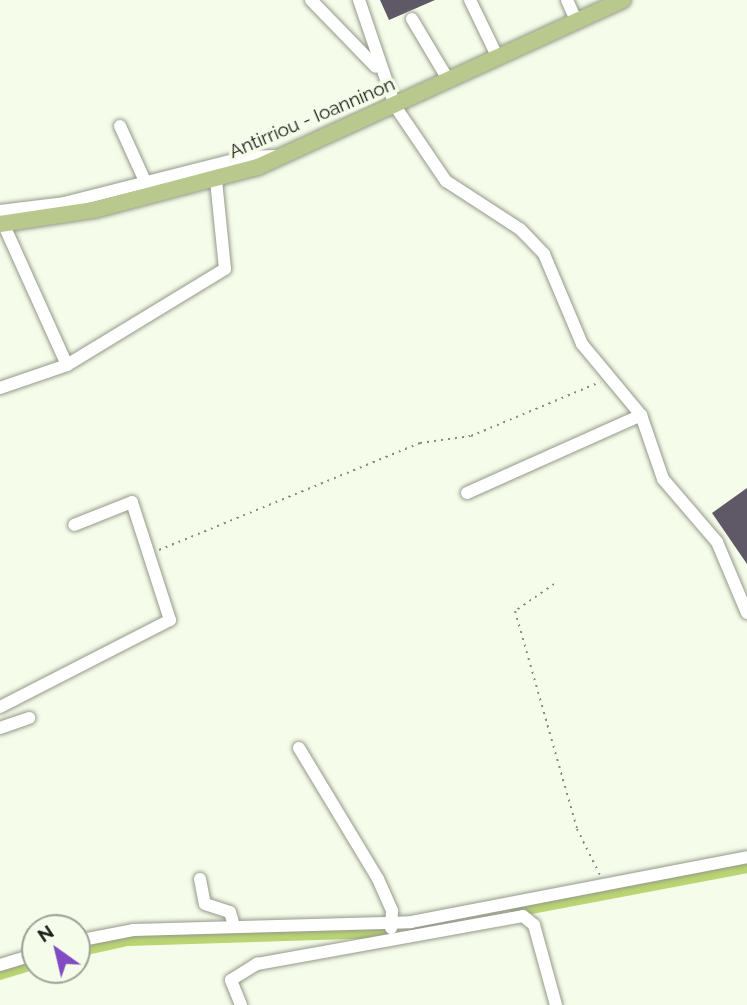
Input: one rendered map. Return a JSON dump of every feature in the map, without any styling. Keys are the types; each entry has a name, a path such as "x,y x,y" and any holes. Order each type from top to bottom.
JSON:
{"main road":[{"name":"Antirriou - Ioanninon","path":"1,220 149,190 216,181 285,156 623,0"}],"street":[{"path":"312,0 377,67"},
{"path":"359,0 377,67 395,106 446,181 537,246 582,344 641,415 663,479 717,542 747,613"},
{"path":"470,0 498,58"},
{"path":"567,0 577,22"},
{"path":"412,19 449,81"},
{"path":"120,126 149,190 246,157 285,156"},
{"path":"0,388 67,365 225,269 216,181"},
{"path":"1,220 67,365"},
{"path":"467,493 641,415"},
{"path":"0,707 170,620 132,502 74,524"},
{"path":"0,729 29,718"},
{"path":"299,748 378,879 392,922 390,939"},
{"path":"91,938 119,931 392,922 606,885 747,857"},
{"path":"200,879 205,904 230,912 234,926"},
{"path":"240,1005 232,979 242,969 390,939 528,917 556,1005"},
{"path":"0,965 21,958"}],"path":[{"path":"150,553 246,520 421,443 471,436 610,376"},
{"path":"554,584 515,611 576,829 606,885"}],"building":[{"path":"380,0 435,0 389,20"},
{"path":"747,488 747,564 712,513"}],"waterway":[{"path":"515,912 747,868"},
{"path":"91,949 127,941 382,933"},
{"path":"0,975 21,968"}]}
